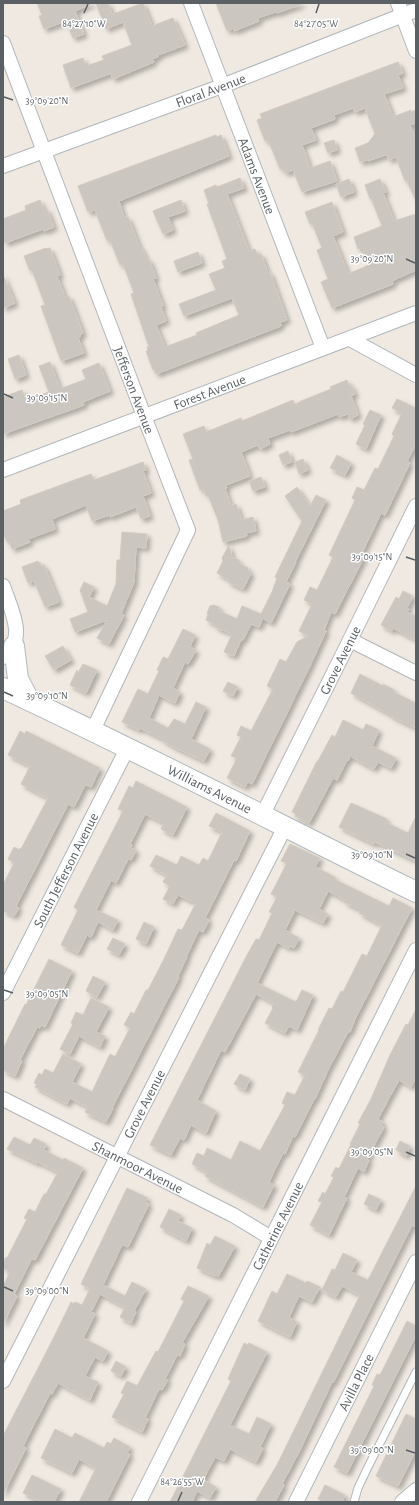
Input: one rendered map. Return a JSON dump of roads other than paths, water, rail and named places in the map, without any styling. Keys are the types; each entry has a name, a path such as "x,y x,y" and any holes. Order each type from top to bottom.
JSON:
{"street":[{"name":"Adams Avenue","path":"191,3 323,348"},
{"name":"Floral Avenue","path":"3,166 222,86 400,9 416,10"},
{"path":"400,9 416,51"},
{"name":"Jefferson Avenue","path":"3,43 188,530 93,730"},
{"name":"Forest Avenue","path":"3,470 416,313"},
{"path":"350,339 416,375"},
{"name":"Grove Avenue","path":"263,814 416,506"},
{"path":"3,586 14,613 16,626 9,652 18,679 29,700"},
{"path":"350,640 416,673"},
{"name":"Williams Avenue","path":"3,688 128,747 416,892"},
{"name":"South Jefferson Avenue","path":"3,993 128,747"},
{"name":"Grove Avenue","path":"3,1381 285,827"},
{"name":"Catherine Avenue","path":"139,1502 416,950"},
{"name":"Shanmoor Avenue","path":"3,1099 233,1215 271,1238"},
{"name":"Avilla Place","path":"296,1502 416,1262"},
{"path":"402,1502 416,1490"}],"lane":[{"path":"354,1502 358,1488 416,1372"}]}
